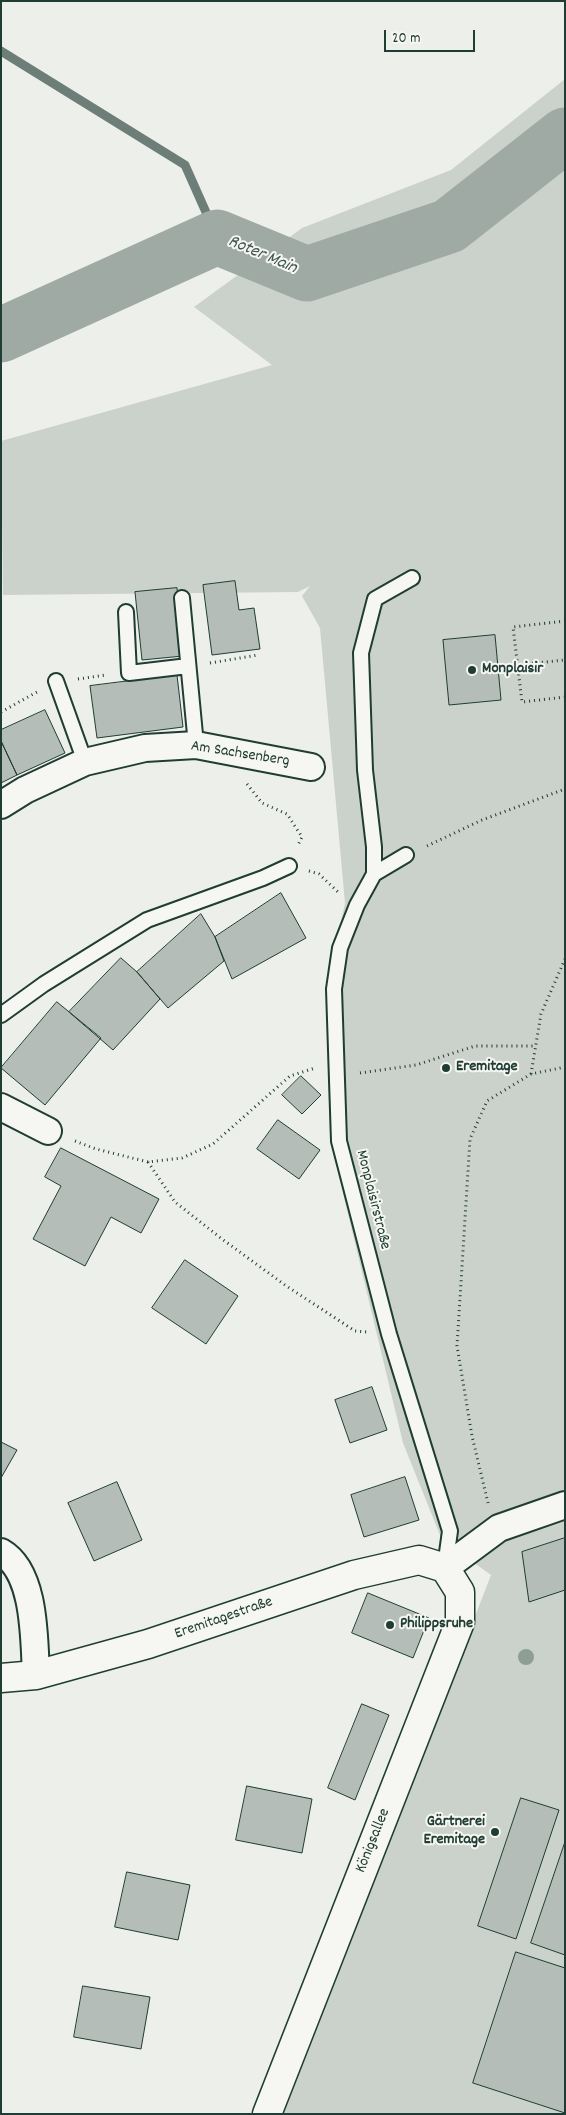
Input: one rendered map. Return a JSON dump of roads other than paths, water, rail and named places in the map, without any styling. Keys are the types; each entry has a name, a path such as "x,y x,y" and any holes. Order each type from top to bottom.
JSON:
{"street":[{"name":"Am Sachsenberg","path":"1,805 25,790 85,762 145,748 196,745 311,767"},
{"path":"1,1107 48,1131"},
{"path":"445,1568 499,1528 565,1505"},
{"path":"1,1552 24,1578 34,1630 36,1675"},
{"name":"Eremitagestraße","path":"1,1678 36,1675 148,1644 354,1575 419,1560 445,1568"},
{"name":"Königsallee","path":"267,2114 460,1622 460,1592 445,1568"}],"lane":[{"path":"374,874 374,847 365,770 361,653 375,599 412,578"},
{"path":"182,598 196,745"},
{"path":"126,612 129,672 188,666"},
{"path":"56,681 85,762"},
{"path":"374,874 406,855"},
{"path":"1,1015 44,984 147,920 263,878 289,866"},
{"name":"Monplaisirstraße","path":"374,874 357,905 340,948 334,990 339,1141 389,1334 450,1531 445,1568"}],"waterway":[{"path":"1,51 185,165 217,237"},
{"name":"Roter Main","path":"1,335 217,237 307,274 449,226 565,135"}],"place":[{"name":"Monplaisir","path":"472,670"},
{"name":"Eremitage","path":"446,1068"},
{"name":"Philippsruhe","path":"390,1625"},
{"name":"Gärtnerei Eremitage","path":"495,1832"}]}
